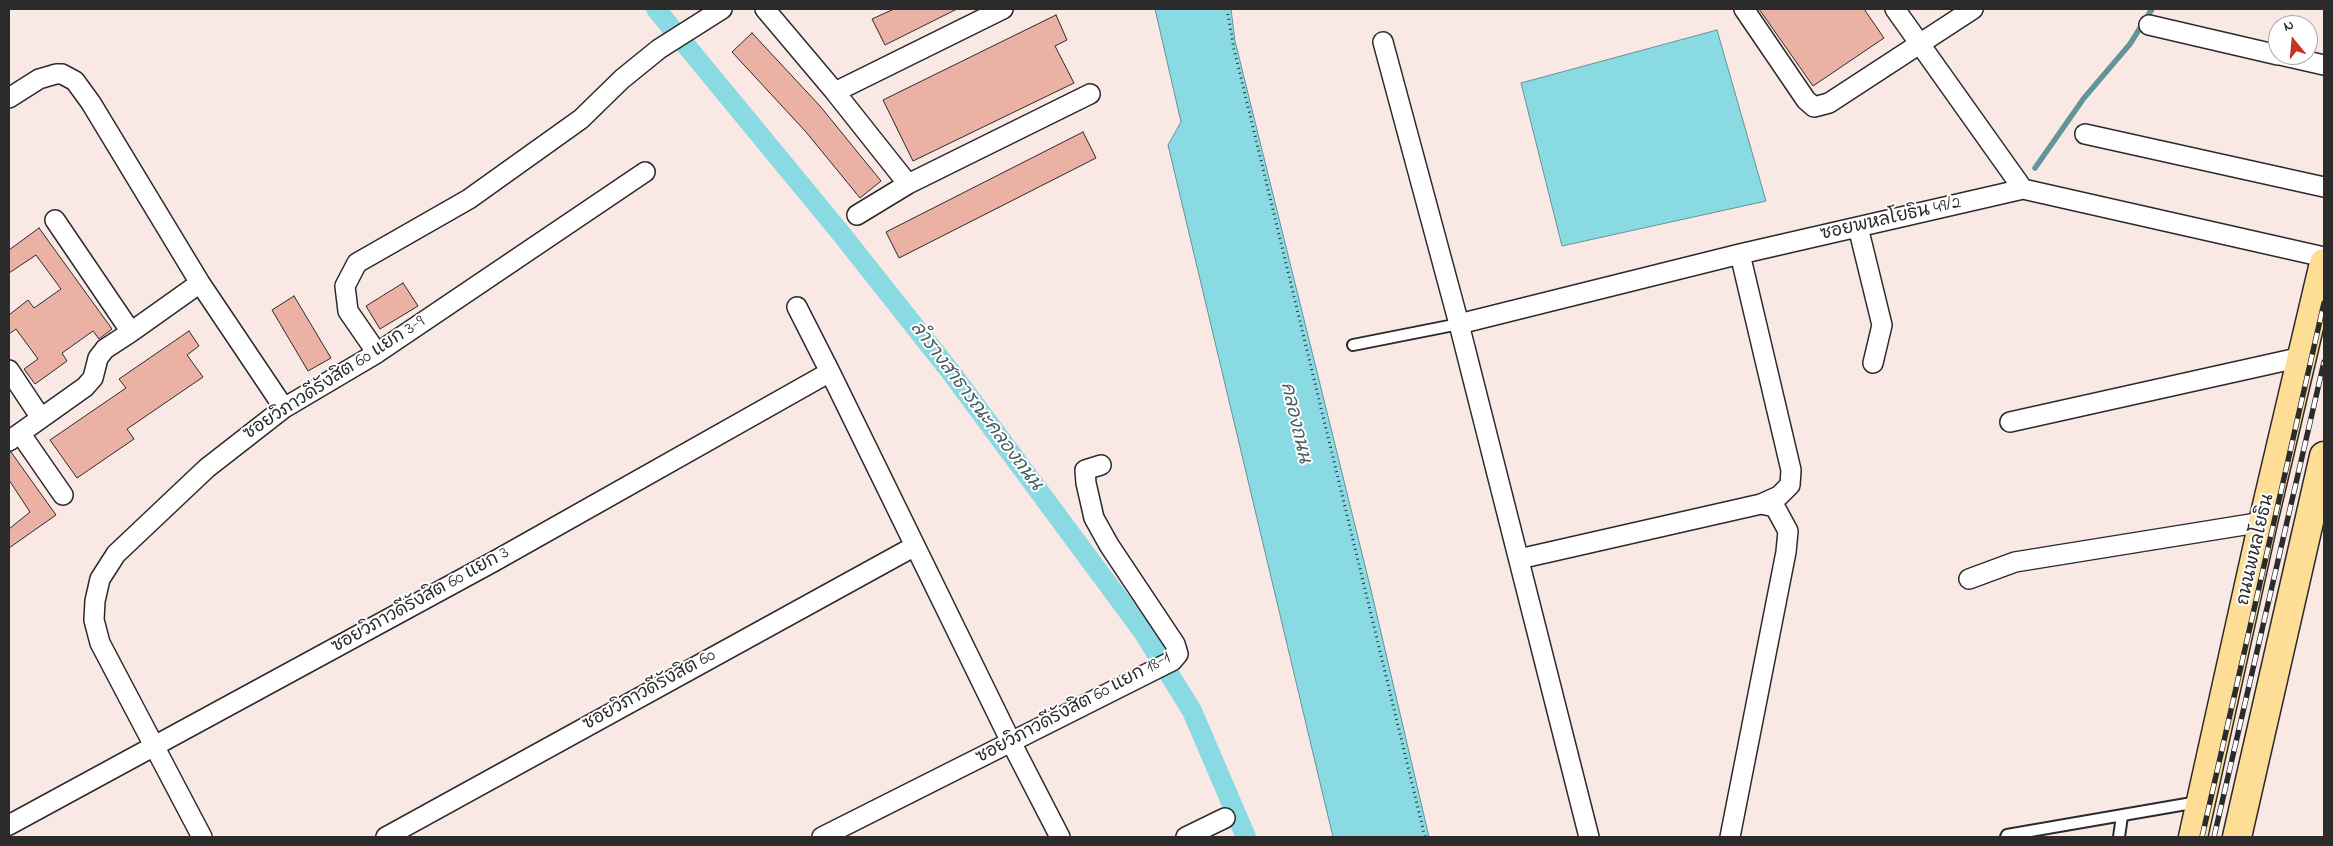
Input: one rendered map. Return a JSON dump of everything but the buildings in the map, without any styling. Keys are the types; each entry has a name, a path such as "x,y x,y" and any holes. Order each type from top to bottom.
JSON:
{"main road":[{"name":"ถนนพหลโยธิน","path":"2194,837 2263,522 2324,263"},
{"path":"2237,837 2324,456"}],"street":[{"path":"377,353 348,311 345,286 357,263 469,199 581,119 622,79 659,49 722,9"},
{"path":"765,9 835,92 908,184"},
{"path":"835,92 1003,9"},
{"path":"1744,9 1806,100 1814,107 1829,103 1973,9"},
{"path":"1895,9 2022,189"},
{"path":"2150,25 2268,52"},
{"path":"1383,42 1460,324 1589,837"},
{"path":"9,98 39,80 56,74 62,74 75,81 91,103 200,283 284,408"},
{"path":"857,215 908,184 1090,94"},
{"path":"2084,134 2324,186"},
{"name":"ซอยวิภาวดีรังสิต 60 แยก 3-9","path":"202,837 100,643 94,620 95,601 100,579 116,554 207,468 284,408 377,353 645,172"},
{"name":"ซอยพหลโยธิน 49/2","path":"1460,324 1740,254 2022,189 2324,257"},
{"path":"55,220 131,332"},
{"path":"1858,227 1882,325 1873,363"},
{"path":"1519,559 1761,504 1779,496 1790,485 1791,470 1740,254"},
{"path":"63,495 14,437 85,388 93,378 98,358 105,349 200,283"},
{"path":"797,308 1011,742 1060,837"},
{"path":"2010,422 2302,357"},
{"path":"9,370 41,418"},
{"name":"ซอยวิภาวดีรังสิต 60 แยก 3","path":"11,819 153,746 493,562 830,372"},
{"name":"ซอยวิภาวดีรังสิต 60 แยก 18-1","path":"822,837 844,833 1011,742 1172,661 1178,654 1175,644 1108,545 1094,518 1085,470 1101,465"},
{"path":"1730,837 1788,531 1775,507 1761,504"},
{"path":"1969,579 2015,562 2263,522"},
{"name":"ซอยวิภาวดีรังสิต 60","path":"386,837 915,546"},
{"path":"1186,837 1225,818"}],"lane":[{"path":"1353,345 1460,324"},
{"path":"2006,837 2007,835 2202,801"},
{"path":"2119,837 2122,816"}],"path":[{"path":"1228,9 1236,58 1425,837"}],"water":[{"name":"คลองถนน","path":"1155,9 1231,9 1235,41 1371,590 1429,837 1333,837 1168,145 1181,122"},
{"path":"1717,30 1766,201 1562,246 1521,83"}],"waterway":[{"name":"ลำรางสาธารณะคลองถนน","path":"656,9 839,231 950,371 1144,633 1192,711 1246,837"},
{"path":"2035,168 2084,98 2130,44 2152,9"}],"railway":[{"path":"2202,837 2324,303"},
{"path":"2214,837 2324,362"}]}
